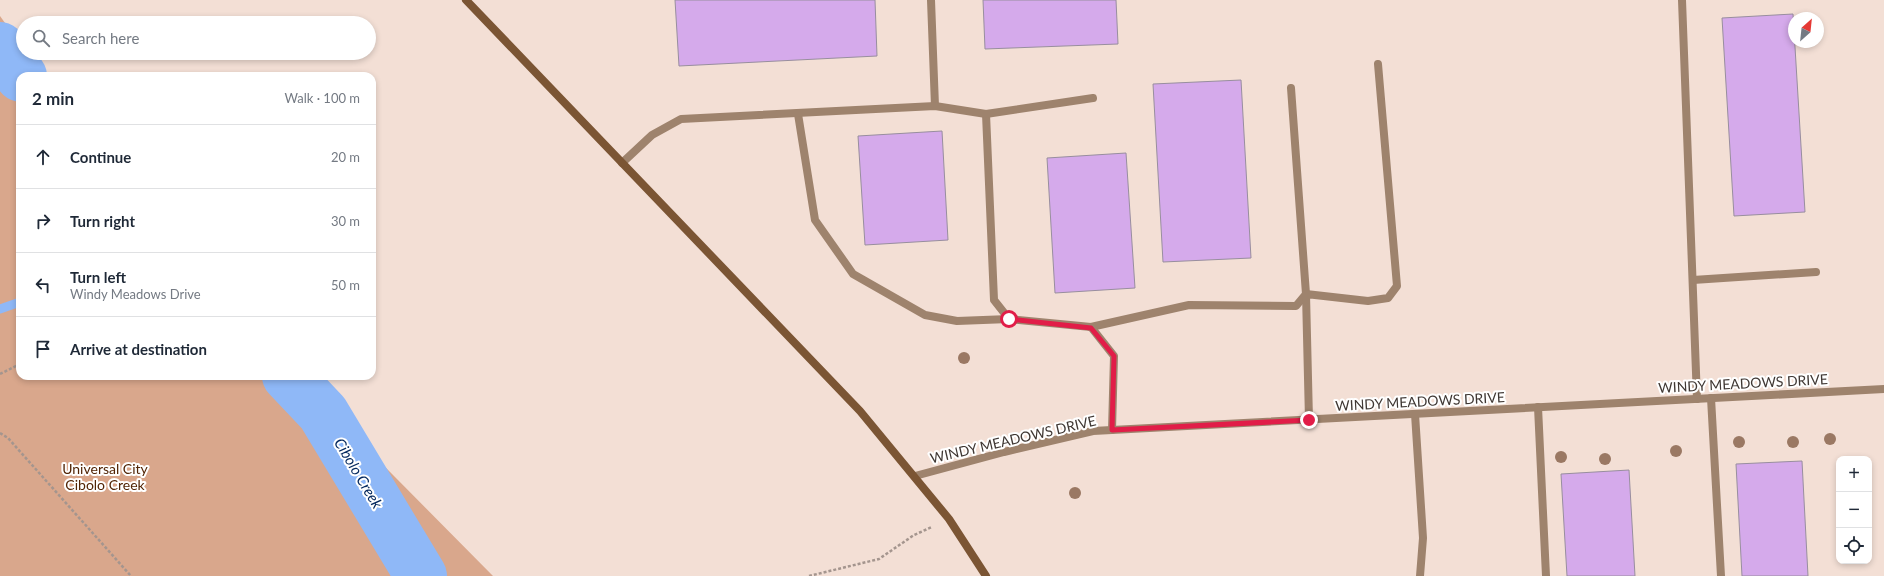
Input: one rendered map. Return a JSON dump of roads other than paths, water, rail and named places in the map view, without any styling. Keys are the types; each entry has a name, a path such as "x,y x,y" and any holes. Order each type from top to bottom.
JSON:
{"main road":[{"path":"466,0 860,411 915,476 948,519 986,576"}],"street":[{"path":"931,0 935,106"},
{"path":"1682,0 1697,399"},
{"path":"1306,294 1368,300 1388,298 1397,286 1378,64"},
{"path":"1291,88 1306,294 1309,420"},
{"path":"622,163 652,135 681,119 935,106 986,114 1093,98"},
{"path":"798,114 815,220 853,274 925,315 957,321 1009,319 1091,328 1189,305 1296,306 1306,294"},
{"path":"986,114 994,300 1009,319"},
{"path":"1693,280 1816,272"},
{"path":"1091,328 1114,356 1112,430"},
{"name":"WINDY MEADOWS DRIVE","path":"915,476 1004,452 1093,431 1884,389"},
{"path":"1711,398 1721,576"},
{"path":"1538,407 1546,576"},
{"path":"1415,414 1423,538 1420,576"}],"waterway":[{"name":"Cibolo Creek","path":"0,48 18,72"},
{"path":"0,309 16,303"},
{"name":"Cibolo Creek","path":"292,380 323,413 421,576"}],"park label":[{"name":"Universal City Cibolo Creek","path":"105,476"}]}
